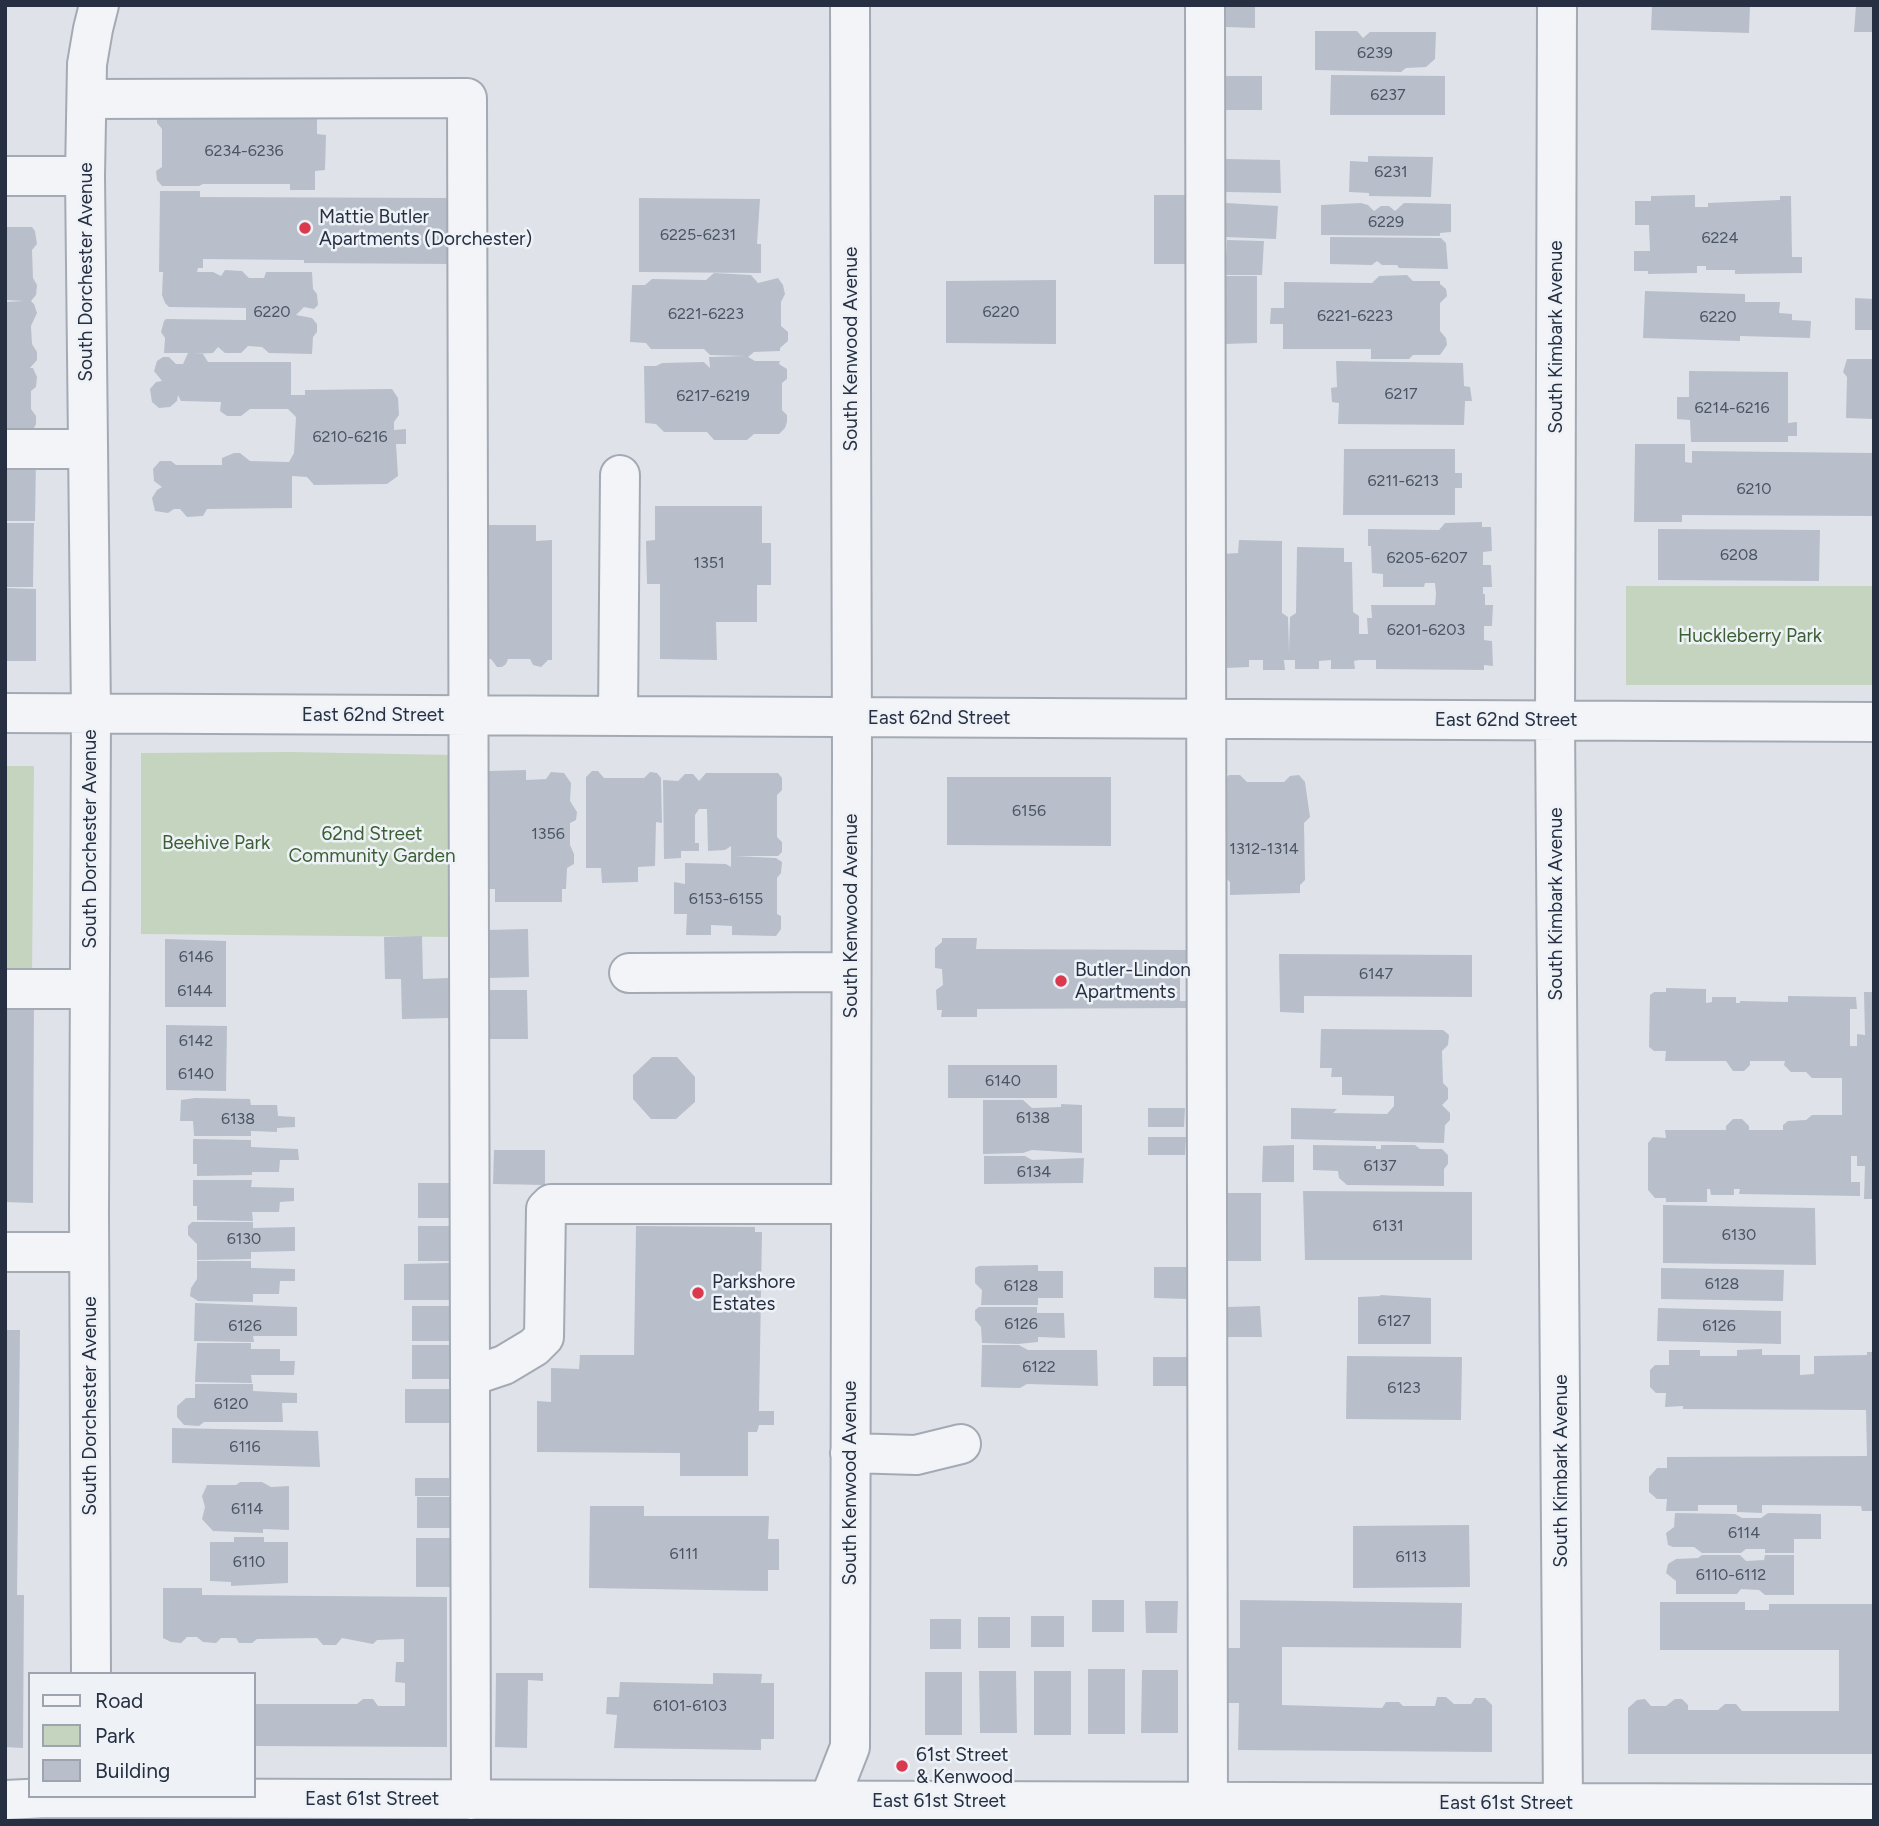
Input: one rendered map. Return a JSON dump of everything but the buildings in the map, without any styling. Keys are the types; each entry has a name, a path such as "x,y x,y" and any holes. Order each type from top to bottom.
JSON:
{"street":[{"name":"South Dorchester Avenue","path":"91,1672 91,714 85,176 87,64 99,5"},
{"name":"South Kenwood Avenue","path":"825,1811 850,1747 850,5"},
{"path":"1205,5 1207,718 1218,1808"},
{"name":"South Kimbark Avenue","path":"1557,5 1555,720 1563,1803"},
{"path":"87,99 467,98 471,1376 457,1807"},
{"path":"5,176 85,176"},
{"path":"5,449 88,449"},
{"path":"618,716 620,475"},
{"name":"East 62nd Street","path":"5,713 1874,722"},
{"path":"628,973 851,972"},
{"path":"5,989 90,989"},
{"path":"471,1376 504,1365 534,1347 544,1336 545,1209 551,1204 851,1204"},
{"path":"5,1252 89,1252"},
{"path":"850,1452 916,1455 961,1444"},
{"name":"East 61st Street","path":"5,1800 22,1798 91,1805 825,1811 1563,1803 1874,1804"}],"green space":[{"name":"Huckleberry Park","path":"1626,586 1874,586 1874,685 1626,685"},
{"path":"141,753 454,755 453,937 141,934"},
{"path":"5,766 34,766 32,977 5,977"}],"place":[{"name":"Mattie Butler Apartments (Dorchester)","path":"305,228"},
{"name":"Butler-Lindon Apartments","path":"1061,981"},
{"name":"Parkshore Estates","path":"698,1293"},
{"name":"61st Street & Kenwood","path":"902,1766"}],"park label":[{"name":"Beehive Park","path":"216,843"},
{"name":"62nd Street Community Garden","path":"372,845"}]}
